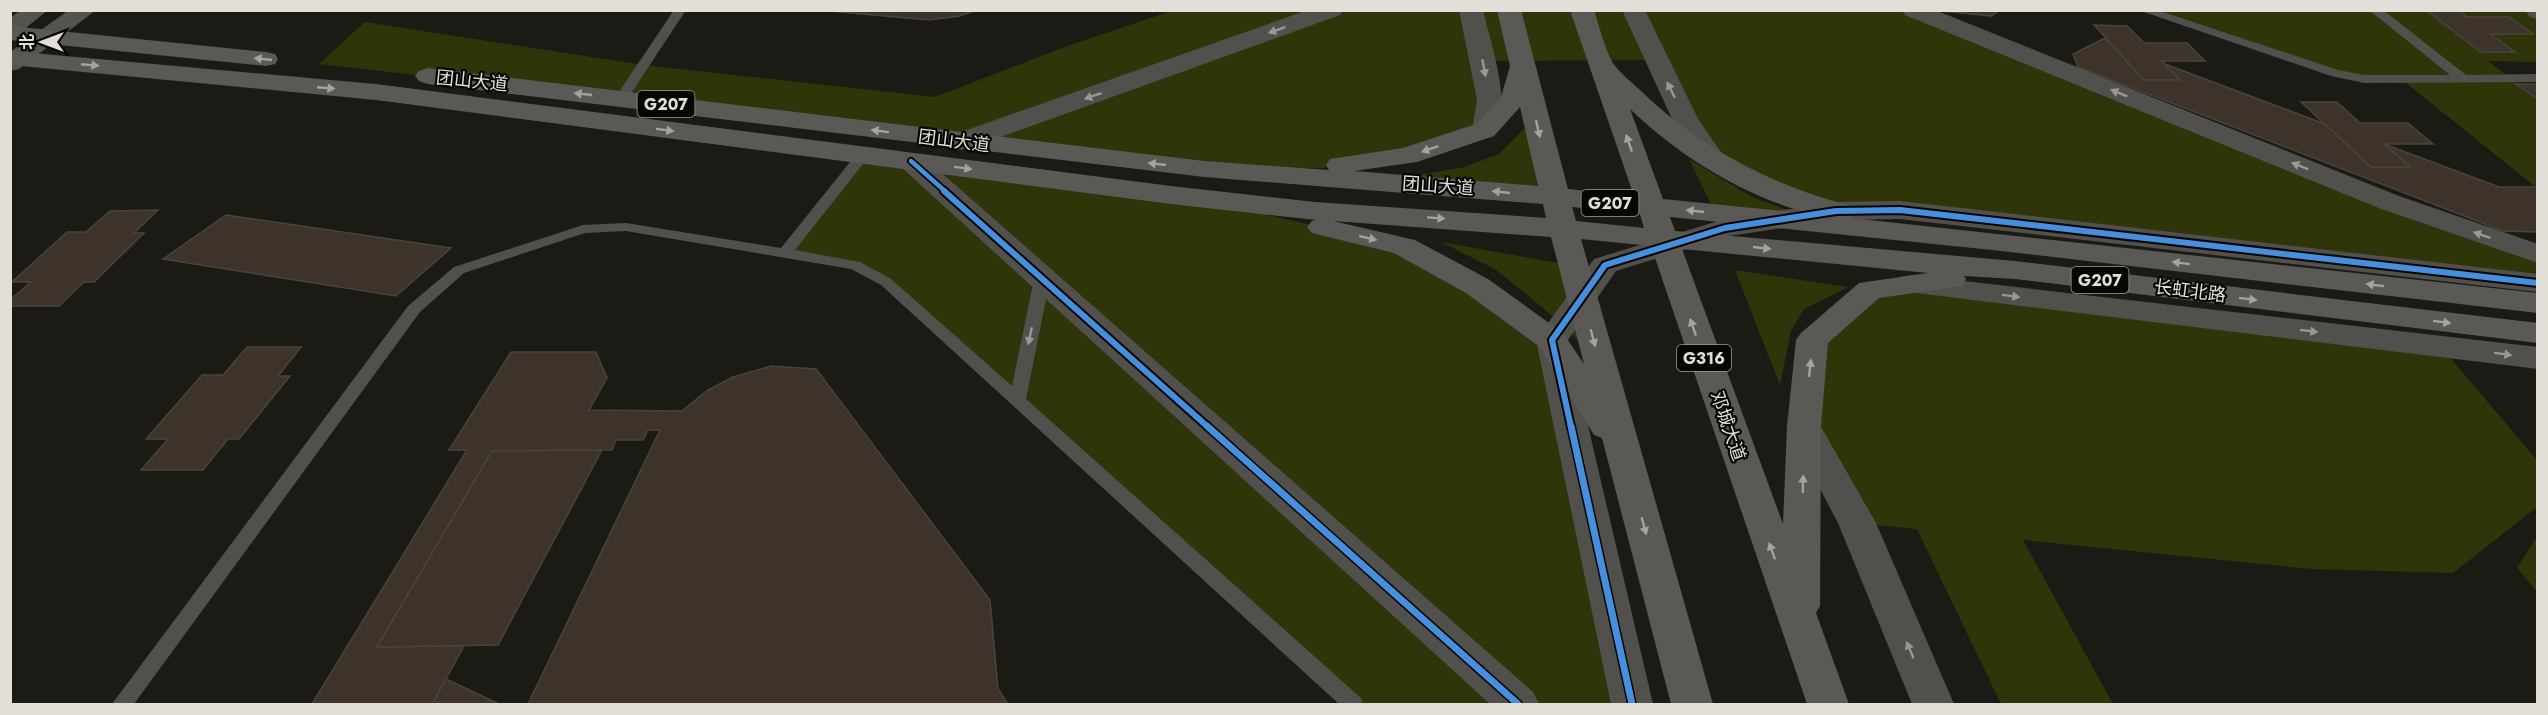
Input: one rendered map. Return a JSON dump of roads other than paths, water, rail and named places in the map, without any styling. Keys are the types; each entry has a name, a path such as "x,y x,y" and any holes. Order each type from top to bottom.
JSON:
{"highway":[{"path":"1509,10 1564,229 1692,705"},
{"name":"邓城大道","path":"1582,10 1828,705"},
{"name":"团山大道","path":"10,31 48,37 621,98 960,142 1188,167 1556,197 1899,233"},
{"name":"团山大道","path":"13,60 376,92 1188,197 1315,211 1662,238"},
{"path":"1188,167 1323,168 1407,156 1485,130 1513,99 1523,66"},
{"path":"1602,68 1659,122 1711,158 1768,189 1836,211 1992,241"},
{"path":"1188,197 1404,246 1477,286 1552,340 1625,456"},
{"name":"长虹北路","path":"1899,233 1992,241 2538,303"},
{"name":"长虹北路","path":"1662,238 2015,270 2538,333"},
{"path":"1800,626 1804,426 1812,340 1870,290 2015,270"}],"main road":[{"path":"10,31 37,10"},
{"path":"13,60 85,10"}],"street":[{"path":"960,142 1332,10"},
{"path":"1471,10 1490,100 1485,130"},
{"path":"1633,10 1685,119 1711,158"},
{"path":"1913,10 2390,202 2538,254"},
{"path":"910,161 1518,705"},
{"path":"1632,705 1552,340 1605,265 1725,228 1836,211 1900,210 2538,283"},
{"path":"1911,284 2538,358"},
{"path":"1804,426 1857,523 1933,705"}],"lane":[{"path":"621,98 680,10"},
{"path":"2144,10 2335,73 2364,79 2538,78"},
{"path":"2375,10 2463,79"},
{"path":"785,253 863,155"},
{"path":"122,705 414,309 459,270 583,229 626,227 855,265 886,282 1353,705"},
{"path":"1017,401 1042,279"}]}
